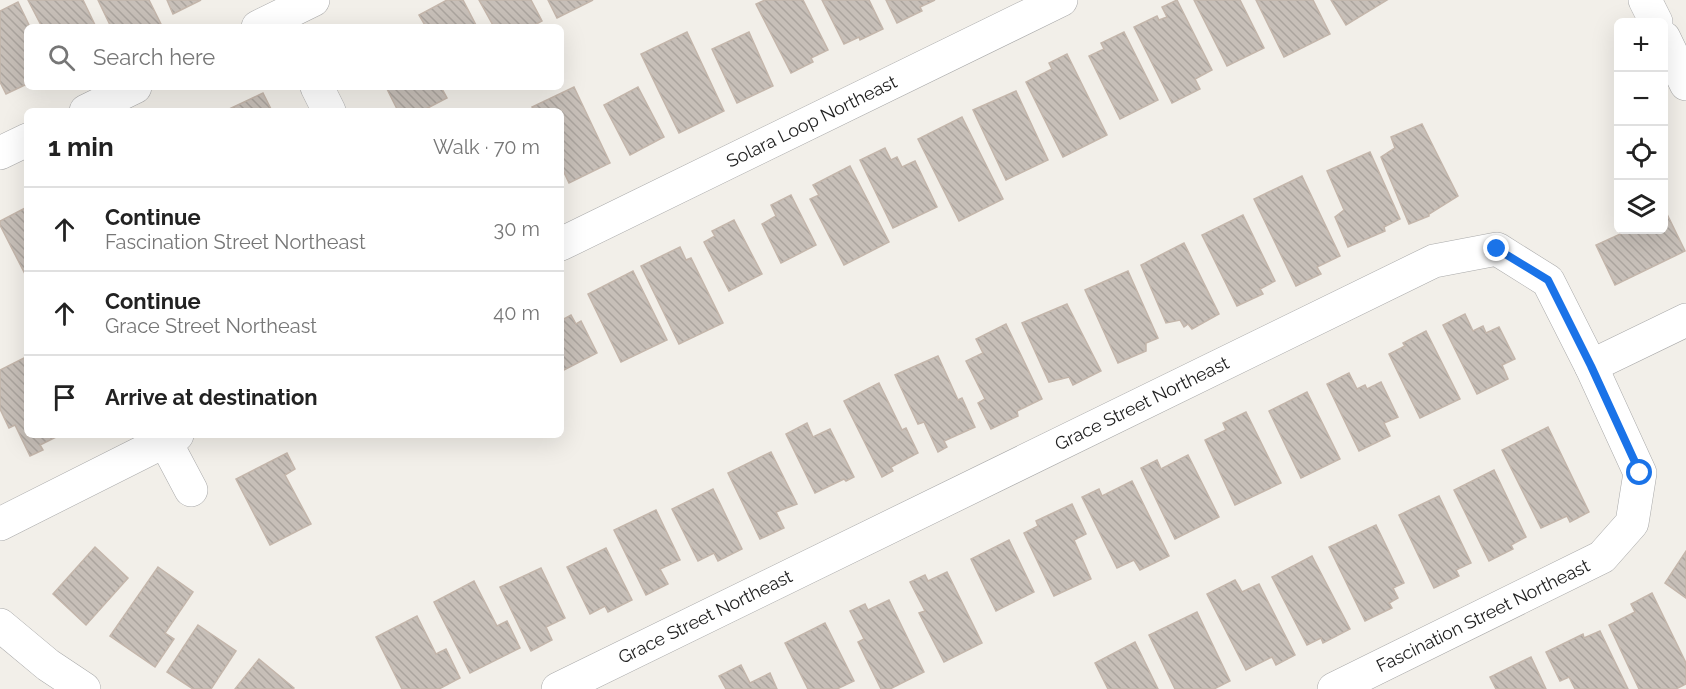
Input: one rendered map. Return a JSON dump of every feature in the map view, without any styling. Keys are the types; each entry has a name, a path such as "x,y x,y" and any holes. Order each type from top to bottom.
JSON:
{"street":[{"path":"276,23 314,0"},
{"name":"Solara Loop Northeast","path":"564,243 1061,0"},
{"path":"1645,0 1654,18"},
{"path":"1668,47 1686,84"},
{"path":"92,108 129,90"},
{"path":"318,90 328,108"},
{"path":"0,153 24,141"},
{"name":"Grace Street Northeast","path":"558,689 1434,261 1497,249 1548,280 1591,366"},
{"path":"1591,366 1686,320"},
{"name":"Fascination Street Northeast","path":"1334,689 1602,557 1632,523 1640,473 1591,366"},
{"path":"0,524 171,438 191,490"},
{"path":"0,625 48,665 84,689"}],"building":[{"path":"28,0 83,0 95,24 40,24"},
{"path":"98,0 149,0 161,24 110,24"},
{"path":"167,0 201,0 173,14"},
{"path":"447,0 463,0 475,24 424,24 419,15"},
{"path":"479,0 531,0 542,21 536,24 492,24"},
{"path":"548,0 593,0 557,18"},
{"path":"765,0 803,0 828,50 811,58 813,62 791,73 756,4"},
{"path":"822,0 869,0 883,29 860,40 859,37 844,44"},
{"path":"886,0 935,0 920,7 922,11 897,23"},
{"path":"1177,0 1212,70 1195,79 1200,89 1172,103 1134,27 1157,16 1159,20 1167,17 1162,7"},
{"path":"1194,0 1240,0 1264,48 1227,66"},
{"path":"1256,0 1313,0 1330,34 1284,57"},
{"path":"1331,0 1387,0 1346,25"},
{"path":"18,2 29,24 24,24 24,85 6,94 0,82 0,11"},
{"path":"687,32 724,111 679,133 641,54"},
{"path":"749,32 773,86 737,103 712,49"},
{"path":"1124,32 1158,100 1120,119 1089,56 1104,49 1101,43"},
{"path":"1067,54 1107,135 1063,157 1026,82 1052,69 1049,63"},
{"path":"574,87 610,163 569,183 564,172 564,108 532,107"},
{"path":"638,87 664,137 630,155 604,105"},
{"path":"388,90 443,90 447,98 428,108 396,108"},
{"path":"1016,91 1048,160 1006,180 973,110"},
{"path":"263,93 270,108 231,108"},
{"path":"962,117 1003,199 959,221 918,139"},
{"path":"1422,124 1458,196 1429,216 1409,224 1381,157 1395,148 1391,137"},
{"path":"885,148 891,160 897,157 902,167 915,161 937,207 893,228 860,160"},
{"path":"1370,152 1400,219 1384,227 1385,231 1348,247 1335,217 1344,210 1327,171"},
{"path":"850,166 889,242 844,265 810,199 819,195 813,185"},
{"path":"1302,176 1340,256 1317,267 1321,274 1296,286 1254,199"},
{"path":"791,195 816,245 781,263 762,224 776,216 771,205"},
{"path":"24,209 24,272 0,225 0,221"},
{"path":"1243,215 1275,281 1260,289 1263,294 1237,306 1202,235"},
{"path":"1668,216 1685,251 1615,285 1596,245 1620,234 1668,234"},
{"path":"734,220 762,274 729,291 704,242 715,236 712,231"},
{"path":"1184,243 1219,314 1192,329 1188,324 1184,327 1180,320 1166,323 1141,265"},
{"path":"680,247 686,260 691,258 723,323 679,344 641,266"},
{"path":"633,271 667,340 621,362 588,294"},
{"path":"1128,271 1158,338 1146,343 1146,351 1118,363 1085,290"},
{"path":"1067,304 1101,371 1073,385 1069,377 1049,382 1022,323"},
{"path":"1465,314 1473,331 1483,326 1486,333 1499,327 1515,359 1502,365 1508,379 1477,394 1443,325"},
{"path":"571,315 576,324 581,321 597,353 564,370 564,319"},
{"path":"1006,324 1042,399 1017,411 1018,416 991,429 978,403 985,399 966,361 983,353 976,339"},
{"path":"1426,331 1460,399 1420,418 1389,354 1405,346 1403,343"},
{"path":"938,356 958,400 962,398 975,427 944,441 947,447 938,452 924,422 918,424 895,375"},
{"path":"24,358 24,438 54,438 40,445 43,450 30,456 15,425 9,428 0,409 0,370"},
{"path":"1349,373 1357,389 1365,385 1367,389 1381,382 1398,417 1384,423 1390,436 1359,451 1327,384"},
{"path":"879,383 902,430 906,428 918,453 891,467 893,471 882,477 844,401"},
{"path":"1307,392 1340,459 1301,478 1269,411"},
{"path":"1246,412 1281,483 1235,505 1205,440 1226,430 1223,423"},
{"path":"807,423 813,437 830,429 854,477 846,481 844,479 815,493 786,434"},
{"path":"1548,427 1589,512 1570,522 1567,516 1541,528 1502,450"},
{"path":"771,452 797,504 776,512 784,528 760,539 728,473"},
{"path":"287,453 295,469 285,475 311,524 270,545 236,479"},
{"path":"1188,455 1219,517 1175,539 1141,468 1157,460 1161,469"},
{"path":"1494,470 1526,537 1511,545 1513,549 1489,561 1454,490"},
{"path":"1132,481 1169,556 1140,570 1134,560 1117,568 1082,497 1099,489 1102,496"},
{"path":"713,489 742,549 718,561 714,553 698,561 672,509"},
{"path":"1439,496 1471,563 1456,570 1459,576 1434,588 1399,515"},
{"path":"1072,504 1086,534 1074,540 1091,579 1054,596 1024,533 1038,526 1036,521"},
{"path":"656,510 680,560 660,569 668,584 646,595 614,530"},
{"path":"1376,525 1404,583 1393,588 1398,598 1389,603 1392,608 1365,621 1329,547"},
{"path":"1009,540 1034,592 996,611 971,559"},
{"path":"95,547 128,578 86,625 53,594"},
{"path":"606,548 632,600 608,612 605,606 590,614 567,567"},
{"path":"1686,551 1686,598 1665,583"},
{"path":"1312,556 1350,629 1323,643 1321,638 1307,645 1272,577"},
{"path":"158,567 193,592 165,633 174,639 155,667 110,636"},
{"path":"541,568 565,618 546,627 552,640 531,651 500,587"},
{"path":"947,572 982,643 944,662 919,613 925,611 910,582 925,575 928,581"},
{"path":"1235,580 1242,592 1259,584 1295,655 1276,665 1272,657 1246,670 1207,594"},
{"path":"474,581 497,626 507,621 520,648 470,673 434,602"},
{"path":"1652,593 1686,663 1686,684 1676,689 1639,689 1609,625 1635,612 1631,604"},
{"path":"889,600 924,672 890,689 881,689 858,642 864,639 850,611 865,604 868,610"},
{"path":"1197,612 1230,681 1214,689 1175,689 1149,635"},
{"path":"417,616 436,654 446,649 460,678 439,689 402,689 376,637"},
{"path":"825,623 854,681 837,689 808,689 785,643"},
{"path":"198,625 236,651 211,689 193,689 167,672"},
{"path":"1600,631 1628,689 1575,689 1569,677 1560,681 1546,652 1583,634 1584,638"},
{"path":"1135,642 1158,689 1108,689 1095,663"},
{"path":"1531,657 1546,689 1496,689 1490,677"},
{"path":"259,659 294,688 235,689"},
{"path":"741,665 750,683 770,673 777,689 726,689 719,676"}],"route":[{"path":"1497,249 1548,280 1591,366 1640,473"}]}
